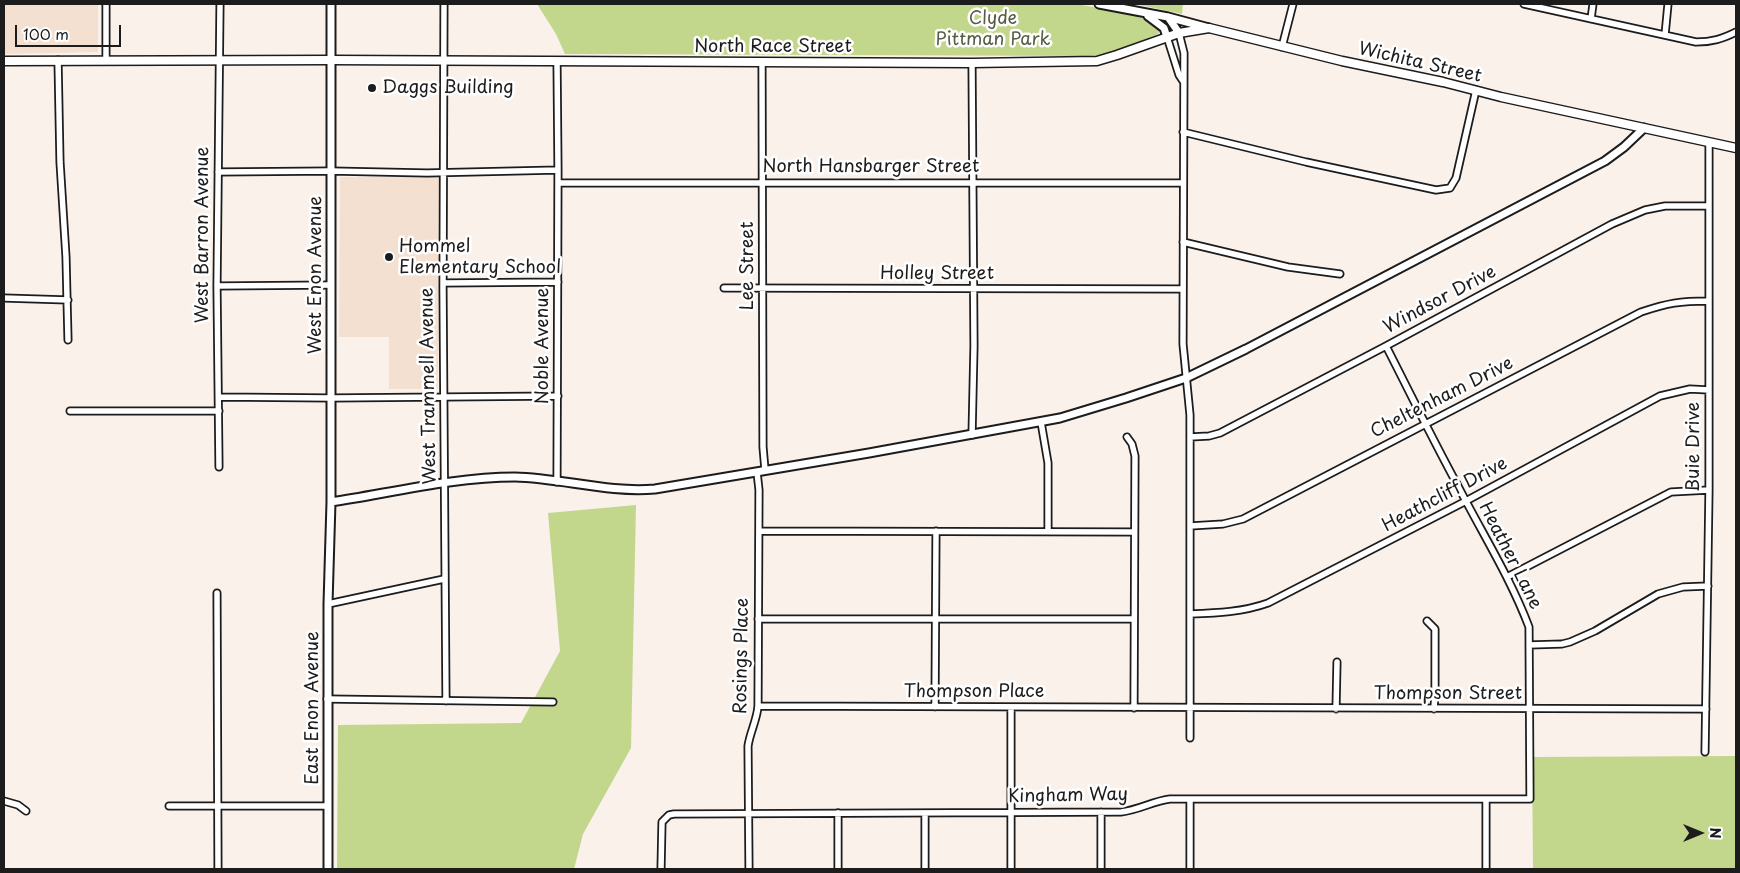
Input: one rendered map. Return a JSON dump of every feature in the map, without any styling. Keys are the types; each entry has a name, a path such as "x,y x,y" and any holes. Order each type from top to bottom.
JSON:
{"main road":[{"name":"North Race Street","path":"4,61 331,60 972,63 1097,61 1179,33 1209,28"},
{"name":"Wichita Street","path":"1209,28 1282,47 1736,148"}],"street":[{"path":"106,4 106,60"},
{"name":"West Barron Avenue","path":"219,467 217,286 220,4"},
{"name":"West Enon Avenue","path":"329,547 331,4"},
{"name":"West Trammell Avenue","path":"444,4 443,283 446,701"},
{"name":"Wichita Street","path":"1099,4 1209,28"},
{"path":"1282,47 1293,4"},
{"path":"1524,4 1696,42 1712,42 1736,32"},
{"path":"1591,19 1593,4"},
{"path":"1665,35 1668,4"},
{"path":"1140,12 1156,20 1164,28 1179,75 1184,82"},
{"path":"1168,18 1179,33 1184,53 1182,289 1183,344 1190,415 1190,738"},
{"path":"58,60 60,162 68,300 68,340"},
{"name":"Noble Avenue","path":"556,61 558,170 557,482"},
{"name":"Lee Street","path":"762,62 763,446 765,470"},
{"path":"972,63 974,289 972,435"},
{"path":"1183,132 1306,162 1436,190 1446,190 1450,188 1456,178 1476,90"},
{"path":"330,502 495,477 532,478 634,490 655,489 1041,422 1126,398 1186,378 1246,349 1605,161 1624,147 1644,128"},
{"name":"Buie Drive","path":"1705,752 1709,490 1709,142"},
{"path":"218,172 444,173 558,170"},
{"name":"North Hansbarger Street","path":"558,183 1183,183"},
{"name":"Windsor Drive","path":"1190,438 1220,433 1612,224 1645,210 1665,206 1709,206"},
{"path":"1182,242 1288,267 1340,274"},
{"path":"443,283 558,282"},
{"path":"217,286 331,285"},
{"name":"Holley Street","path":"724,288 1182,289"},
{"path":"4,298 68,300"},
{"name":"Cheltenham Drive","path":"1190,526 1223,524 1243,519 1641,312 1677,302 1708,301"},
{"name":"Heather Lane","path":"1386,346 1466,502 1507,577 1520,604 1528,627 1530,799"},
{"name":"Heathcliff Drive","path":"1190,614 1227,612 1255,608 1268,603 1466,502 1660,396 1685,390 1709,390"},
{"path":"219,396 331,398 558,396"},
{"path":"70,411 219,411"},
{"path":"1041,422 1048,469 1048,532"},
{"path":"1127,437 1132,444 1135,456 1134,708"},
{"name":"Rosings Place","path":"749,869 748,746 756,723 758,706 759,490 757,472"},
{"path":"1507,577 1671,492 1709,490"},
{"path":"759,531 1134,532"},
{"path":"935,707 936,531"},
{"name":"East Enon Avenue","path":"328,869 327,699 329,547"},
{"path":"328,604 444,579"},
{"path":"1529,644 1562,644 1570,642 1595,631 1658,594 1683,587 1708,586"},
{"path":"217,593 218,869"},
{"path":"758,619 1134,619"},
{"path":"1427,621 1435,629 1434,709"},
{"path":"1336,708 1337,662"},
{"path":"327,699 553,702"},
{"name":"Thompson Place","path":"758,706 1190,708"},
{"path":"1011,708 1011,869"},
{"name":"Thompson Street","path":"1190,708 1706,709"},
{"path":"1190,799 1190,869"},
{"name":"Kingham Way","path":"661,869 661,827 665,818 674,814 1101,812 1132,810 1161,800 1190,799 1530,799"},
{"path":"1486,799 1486,869"},
{"path":"4,801 18,805 26,811"},
{"path":"169,806 328,806"},
{"path":"1100,869 1101,812"},
{"path":"838,813 838,869"},
{"path":"925,813 925,869"}],"shaded area":[{"path":"4,4 98,4 98,52 4,54"},
{"name":"Hommel Elementary School","path":"340,177 439,177 438,389 389,389 389,337 339,337"}],"green space":[{"name":"Clyde Pittman Park","path":"537,4 1076,4 1134,15 1154,23 1160,29 1158,34 1109,54 1091,56 565,54 556,34"},
{"path":"1135,4 1183,4 1182,14"},
{"path":"636,505 631,748 583,834 574,869 337,869 338,725 521,723 560,651 548,513"},
{"path":"1736,756 1736,869 1533,869 1532,757"}],"place":[{"name":"Daggs Building","path":"372,88"},
{"name":"Hommel Elementary School","path":"389,257"}]}
